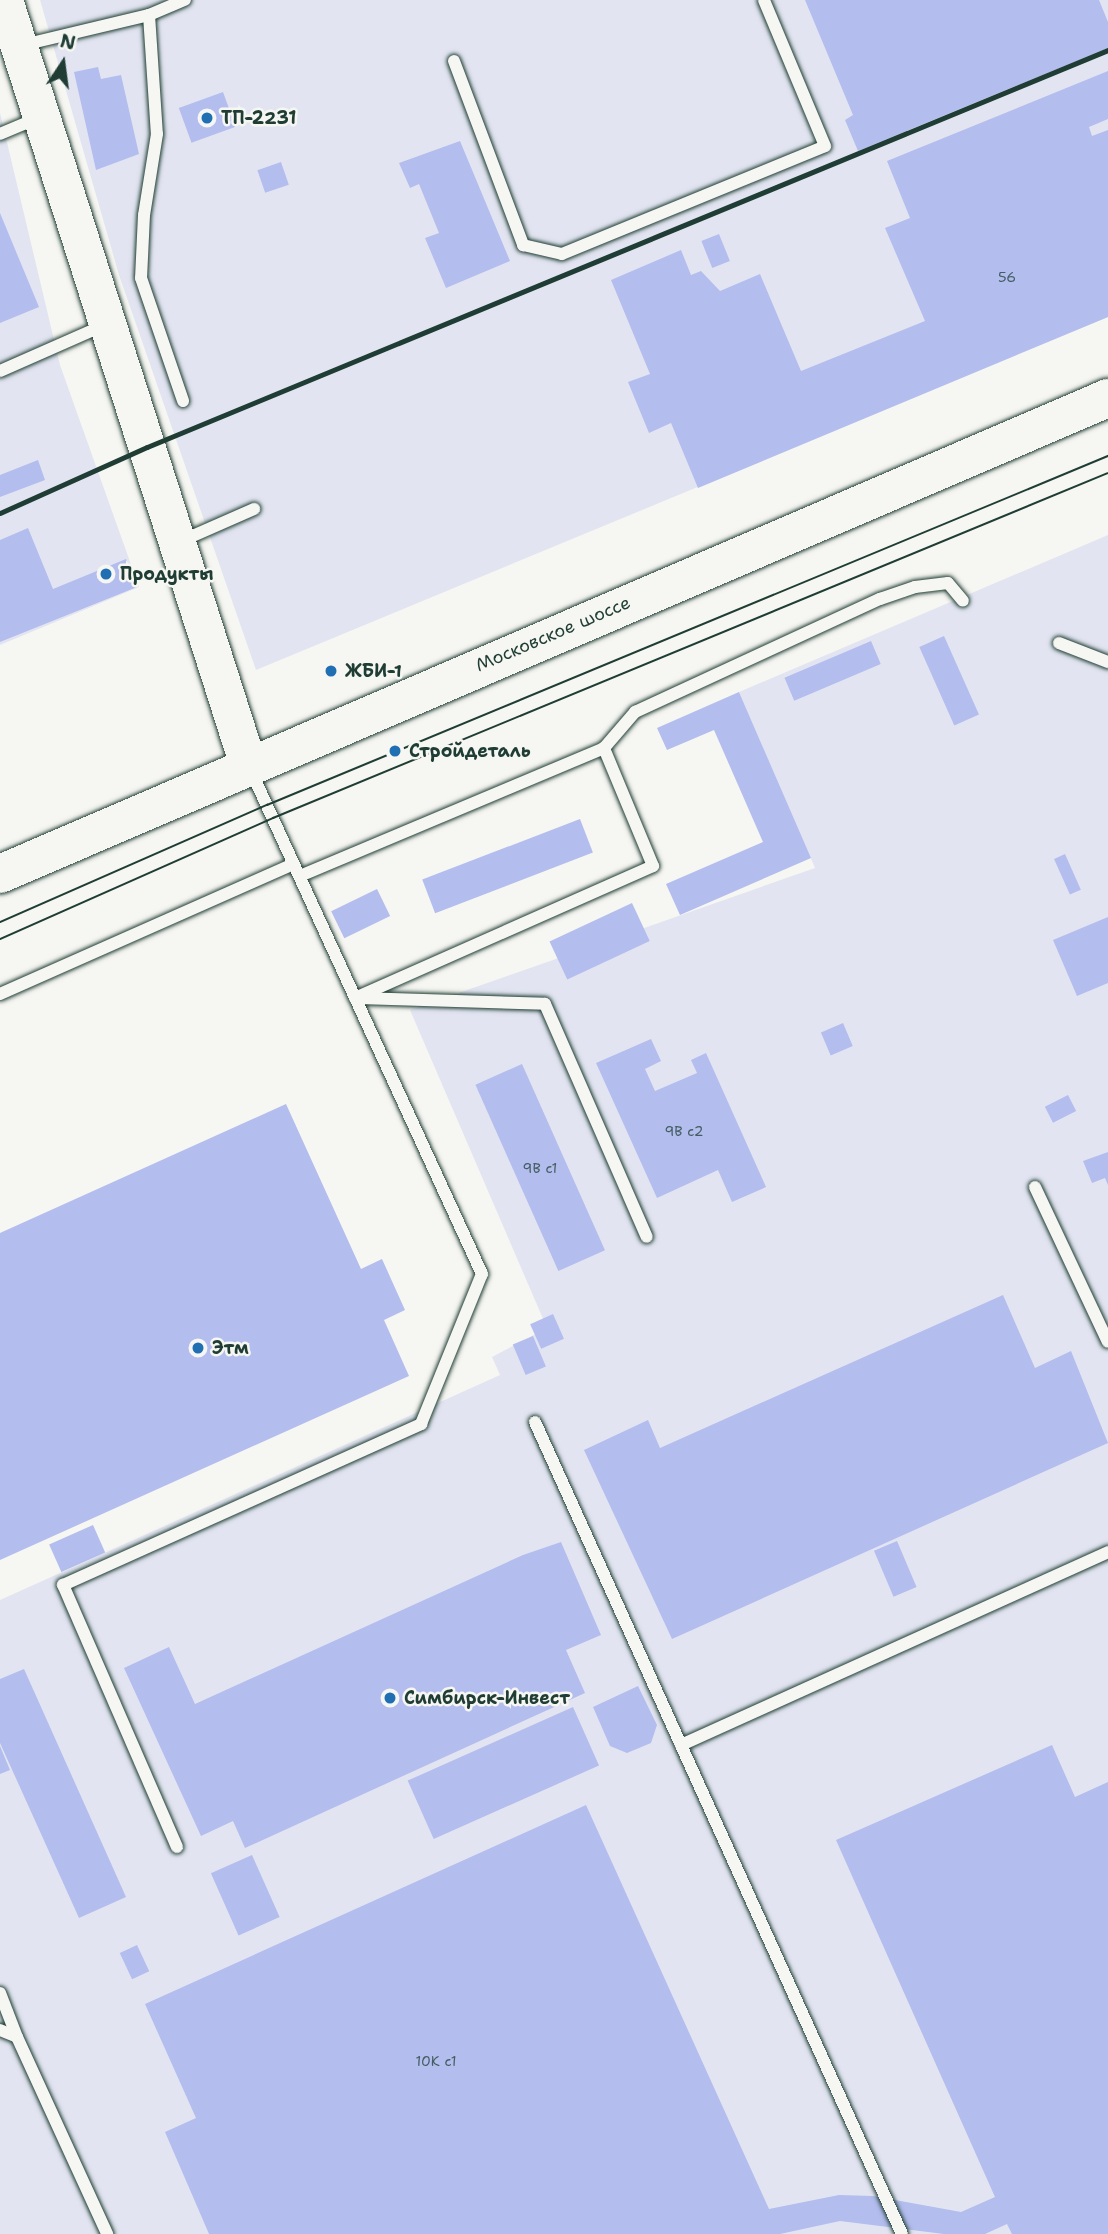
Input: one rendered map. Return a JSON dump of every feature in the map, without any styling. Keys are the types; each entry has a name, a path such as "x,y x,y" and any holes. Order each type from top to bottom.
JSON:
{"main road":[{"path":"4,0 248,765"},
{"name":"Московское шоссе","path":"0,874 248,765 1108,398"}],"lane":[{"path":"19,46 149,16 185,0"},
{"path":"454,61 523,245 562,254 825,146 764,0"},
{"path":"149,16 157,134 144,215 141,278 183,401"},
{"path":"0,134 41,116"},
{"path":"0,371 107,324"},
{"path":"177,542 254,509"},
{"path":"300,876 604,748 635,712 880,599 915,587 948,583 963,601"},
{"path":"1059,643 1108,662"},
{"path":"355,998 653,866 604,748"},
{"path":"177,1847 63,1585 421,1424 482,1274 248,765"},
{"path":"0,994 294,864"},
{"path":"355,998 545,1004 647,1237"},
{"path":"1035,1187 1108,1342"},
{"path":"535,1422 902,2234"},
{"path":"681,1745 1108,1552"},
{"path":"0,1993 107,2234"},
{"path":"0,2030 18,2037"}],"shaded area":[{"name":"ЖБИ-1","path":"40,0 1108,0 1108,317 256,670 119,275"},
{"path":"0,113 60,365 139,587 0,645"},
{"path":"1108,535 1108,2234 0,2234 0,1600 500,1375 492,1357 547,1328 410,1010 815,868 739,692"}],"building":[{"path":"805,0 1099,0 1108,22 1108,48 858,151 845,120 853,115"},
{"path":"98,67 101,79 121,75 139,154 96,170 74,72"},
{"path":"1108,71 1108,119 1089,127 1092,136 1108,130 1108,317 698,488 671,423 649,433 628,382 650,374 611,280 681,250 691,275 701,271 720,291 760,274 801,371 925,321 885,228 910,218 887,161"},
{"name":"ТП-2231","path":"223,92 236,127 191,143 179,108"},
{"path":"460,141 510,261 446,288 425,238 439,233 419,184 410,188 399,163"},
{"path":"281,162 289,185 265,193 257,170"},
{"path":"0,213 39,307 0,323"},
{"path":"719,234 730,261 712,268 701,241"},
{"path":"38,460 45,480 0,497 0,475"},
{"path":"28,528 53,589 126,559 137,587 0,642 0,540"},
{"path":"944,636 979,715 954,726 919,647"},
{"path":"871,641 881,664 794,701 784,678"},
{"path":"739,692 811,858 680,915 666,884 763,842 714,730 667,750 657,728"},
{"path":"580,819 593,853 435,913 422,880"},
{"path":"1065,854 1081,890 1070,895 1054,859"},
{"path":"377,889 390,916 344,938 331,911"},
{"path":"632,903 650,941 567,980 550,941"},
{"path":"1108,917 1108,983 1077,996 1053,940"},
{"path":"843,1023 853,1046 831,1055 821,1032"},
{"path":"651,1039 661,1061 645,1069 655,1091 697,1073 691,1060 706,1053 766,1187 732,1202 718,1170 657,1198 596,1063"},
{"path":"522,1064 605,1250 558,1271 475,1085"},
{"path":"1068,1095 1076,1111 1053,1123 1045,1107"},
{"name":"Этм","path":"286,1104 361,1269 382,1259 405,1310 384,1320 409,1376 0,1560 0,1233"},
{"path":"1108,1152 1108,1185 1105,1178 1092,1183 1083,1161"},
{"path":"1003,1295 1035,1368 1071,1351 1108,1443 672,1639 584,1450 648,1420 660,1448"},
{"path":"553,1314 564,1339 541,1349 530,1324"},
{"path":"533,1336 546,1366 526,1375 513,1345"},
{"path":"93,1525 105,1552 61,1572 49,1545"},
{"path":"897,1541 917,1587 894,1597 874,1551"},
{"name":"Симбирск-Инвест","path":"561,1542 601,1635 566,1650 585,1693 245,1848 233,1821 201,1836 124,1668 169,1647 195,1704 523,1555"},
{"path":"24,1669 126,1897 79,1918 0,1743 0,1679"},
{"path":"638,1686 657,1725 651,1743 627,1753 610,1746 593,1707"},
{"path":"573,1707 599,1765 434,1839 408,1781"},
{"path":"1052,1745 1075,1797 1108,1782 1108,2234 1012,2234 1007,2224 985,2234 944,2234 840,2221 780,2234 209,2234 165,2132 196,2118 145,2004 586,1805 769,2209 839,2195 873,2196 961,2212 995,2197 836,1840"},
{"path":"0,1746 10,1770 0,1774"},
{"path":"252,1855 280,1917 239,1935 211,1873"},
{"path":"137,1945 149,1971 132,1979 120,1953"}],"tram line":[{"path":"0,922 267,805 1108,456"},
{"path":"0,939 273,818 1108,473"}],"railway":[{"path":"0,513 147,447 1108,50"}],"place":[{"name":"ТП-2231","path":"207,118"},
{"name":"Продукты","path":"106,574"},
{"name":"ЖБИ-1","path":"331,671"},
{"name":"Стройдеталь","path":"395,751"},
{"name":"Этм","path":"198,1348"},
{"name":"Симбирск-Инвест","path":"390,1698"}]}
